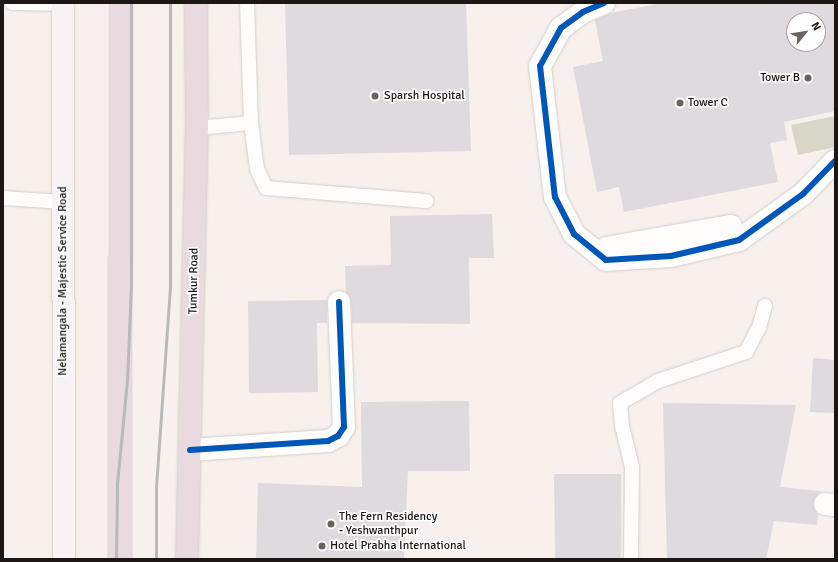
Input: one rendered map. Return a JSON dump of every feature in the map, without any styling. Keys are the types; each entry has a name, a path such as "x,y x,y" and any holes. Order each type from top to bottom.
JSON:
{"highway":[{"path":"120,559 121,3"},
{"name":"Tumkur Road","path":"187,559 197,128 196,3"}],"main road":[{"name":"Nelamangala - Majestic Service Road","path":"62,4 64,202 64,559"}],"street":[{"path":"604,3 583,12 561,28 540,66 555,197 574,234 606,260 671,256 739,240 803,194 835,161"},
{"path":"595,250 731,226"},
{"path":"190,450 328,441 338,436 344,427 339,302"}],"lane":[{"path":"12,3 62,4"},
{"path":"247,3 251,123 256,169 266,188 426,201"},
{"path":"197,128 251,123"},
{"path":"3,198 64,202"},
{"path":"631,559 632,467 622,426 620,403 658,381 746,352 759,328 765,306"}],"shaded area":[{"path":"835,116 835,147 798,155 791,125"}],"building":[{"path":"285,3 466,3 471,151 289,155"},
{"name":"Tower C","path":"663,3 835,3 835,111 784,122 787,140 770,143 778,182 624,212 619,187 597,192 573,67 603,61 595,20 610,13"},
{"path":"492,214 494,258 469,258 470,324 352,323 351,301 346,292 345,266 391,265 390,216"},
{"path":"327,300 327,323 317,323 318,392 249,393 248,301"},
{"path":"813,358 835,360 835,413 810,412"},
{"path":"469,401 470,471 408,471 404,559 256,559 258,483 362,487 361,402"},
{"path":"663,403 796,405 780,487 820,491 813,503 818,514 817,525 774,521 766,559 667,559"},
{"path":"554,474 621,474 621,559 555,559"}],"railway":[{"path":"116,559 117,484 127,381 131,287 131,3"},
{"path":"156,559 156,487 170,289 170,3"}],"cycle path":[{"path":"604,3 583,12 561,28 540,66 555,197 574,234 606,260 671,256 739,240 803,194 835,161"},
{"path":"190,450 328,441 338,436 344,427 339,302"}],"place":[{"name":"Tower B","path":"808,78"},
{"name":"Sparsh Hospital","path":"375,96"},
{"name":"Tower C","path":"680,103"},
{"name":"The Fern Residency - Yeshwanthpur","path":"331,524"},
{"name":"Hotel Prabha International","path":"322,546"}]}
